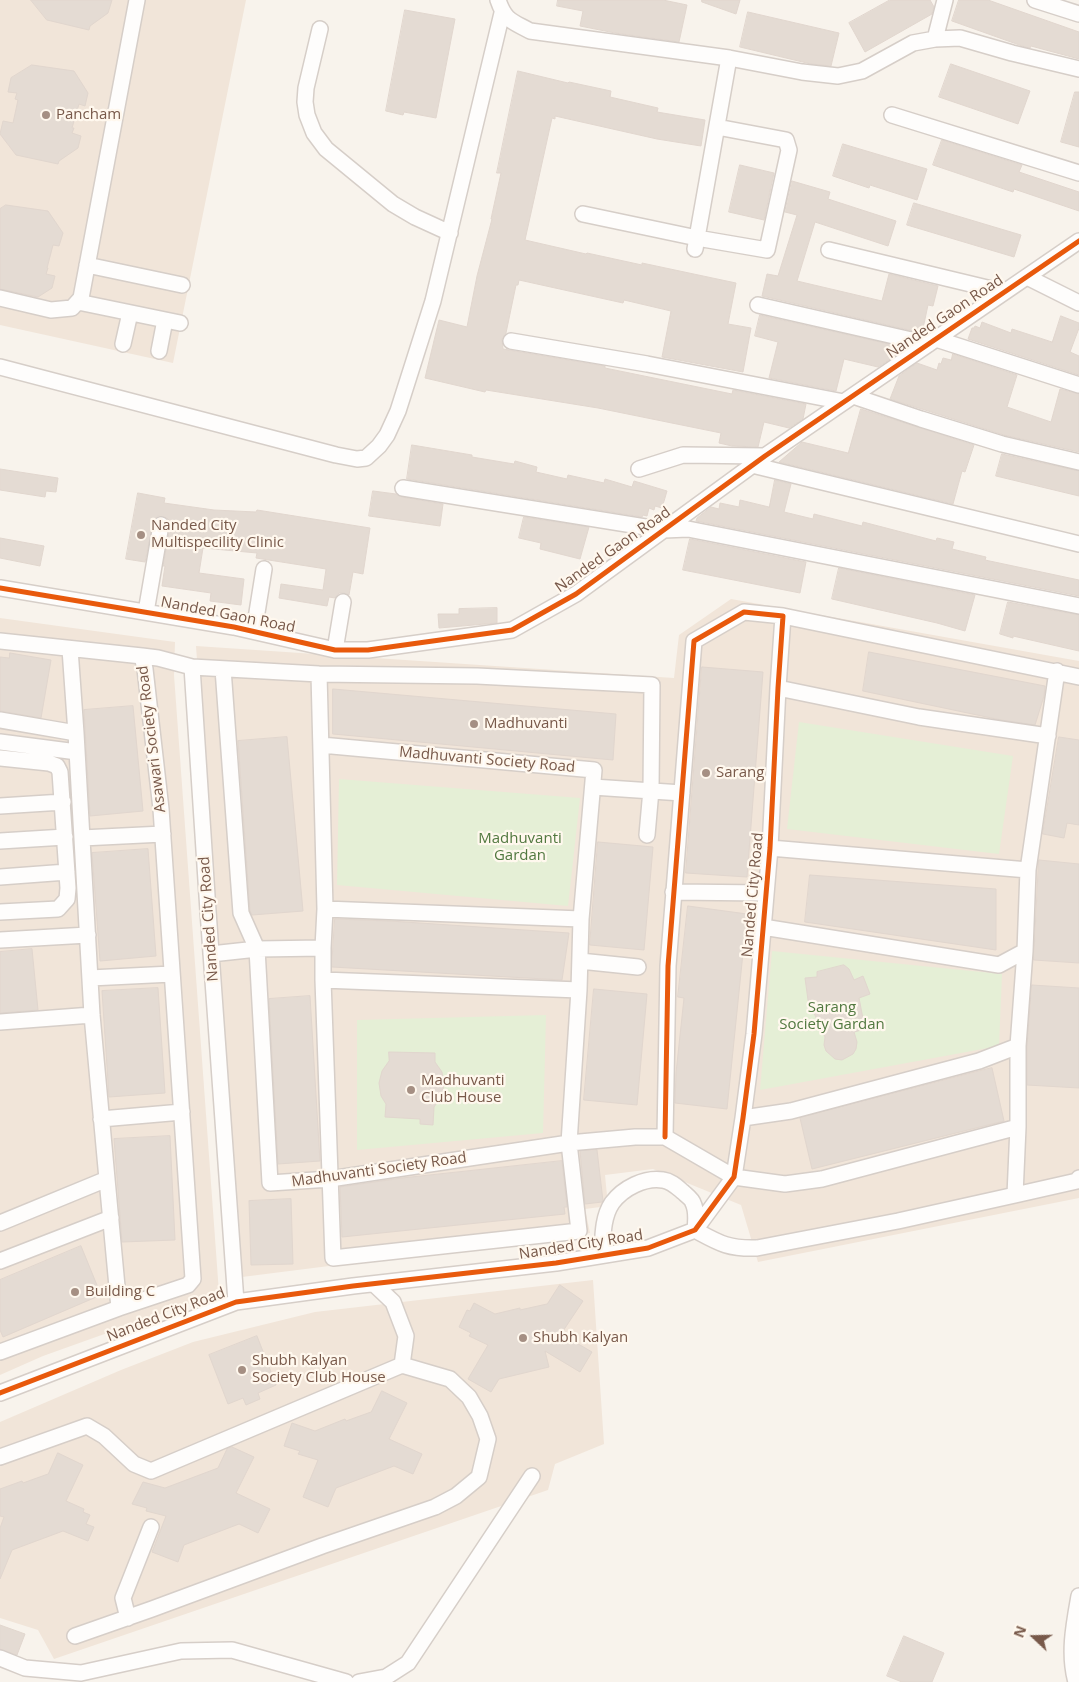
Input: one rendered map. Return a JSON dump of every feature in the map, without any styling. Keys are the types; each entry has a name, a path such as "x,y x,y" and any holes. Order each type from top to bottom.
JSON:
{"street":[{"path":"0,298 51,310 72,308 81,298 137,0"},
{"path":"935,39 945,0"},
{"path":"1035,0 1079,14"},
{"path":"500,7 510,20 530,31 729,58 802,72 838,76 862,71 913,44 935,39 960,38 1079,69"},
{"path":"0,367 336,455 357,459 366,458 379,446 387,435 398,411 433,301 500,7"},
{"path":"320,30 306,88 305,102 307,115 314,133 326,149 393,204 415,217 450,233"},
{"path":"696,244 729,58"},
{"path":"892,115 1079,173"},
{"path":"583,214 696,244 767,250 789,150 786,140 717,127"},
{"name":"Nanded Gaon Road","path":"0,588 254,631 335,650 368,650 512,630 576,594 765,456 1079,242"},
{"path":"829,250 1004,292"},
{"path":"87,265 182,285"},
{"path":"1027,277 1079,303"},
{"path":"78,302 172,322 159,351"},
{"path":"758,305 932,341 1079,385"},
{"path":"123,344 130,313"},
{"path":"512,341 848,399 1002,444 1079,462"},
{"path":"639,469 682,455 765,456"},
{"path":"752,466 1079,544"},
{"path":"404,488 664,530 688,529 1079,606"},
{"path":"146,612 161,525"},
{"path":"254,631 264,569"},
{"path":"335,650 343,602"},
{"path":"665,1137 668,966 694,641 744,612 783,616 1079,677"},
{"name":"Nanded City Road","path":"0,1393 236,1302 602,1256 648,1248 695,1230 734,1177 743,1118 754,1034 770,848 783,616"},
{"name":"Asawari Society Road","path":"0,642 142,656 145,668 163,834 193,1279 188,1286 119,1308 0,1352"},
{"path":"70,649 92,1015 119,1308"},
{"path":"142,656 192,667 319,674 477,676 652,685 647,835"},
{"name":"Nanded City Road","path":"192,667 236,1302"},
{"path":"223,668 241,912 257,949"},
{"path":"1015,1195 1018,1127 1018,1046 1025,951 1028,870 1057,671"},
{"path":"319,674 325,909 323,980 332,1258 579,1231 569,1143 635,1137 665,1137 734,1177 785,1184 822,1179 1018,1127"},
{"path":"778,688 919,717 1048,736"},
{"path":"0,720 76,733"},
{"path":"0,742 77,752"},
{"name":"Madhuvanti Society Road","path":"257,949 270,1184 330,1179 569,1143 579,990 581,919 594,770 321,745"},
{"path":"0,758 49,763 57,766 60,772 63,802 67,872 67,899 58,909 0,912"},
{"path":"593,787 682,793"},
{"path":"0,806 63,802"},
{"name":"Asawari Society Road","path":"82,838 163,834"},
{"path":"0,841 65,837"},
{"path":"770,848 1028,870"},
{"path":"0,877 67,872"},
{"path":"673,892 766,893"},
{"path":"325,909 581,919"},
{"path":"763,927 999,965 1025,951"},
{"path":"0,940 88,935"},
{"path":"211,954 257,949 323,948"},
{"path":"580,961 638,967"},
{"path":"90,978 172,974"},
{"path":"323,980 579,990"},
{"path":"0,1022 92,1015"},
{"path":"743,1118 791,1111 979,1062 1018,1046"},
{"path":"102,1119 182,1112"},
{"path":"602,1256 604,1222 612,1203 631,1186 645,1181 663,1180 674,1184 693,1202 696,1216 695,1230 723,1245 739,1249 757,1248 898,1221 1077,1181 1079,1178"},
{"path":"0,1223 107,1180"},
{"path":"0,1261 110,1218"},
{"path":"374,1284 393,1302 406,1336 402,1365"},
{"path":"0,1457 87,1426 104,1436 134,1464 151,1471 402,1365 450,1379 469,1397 480,1416 488,1439 479,1477 456,1496 435,1507 75,1636"},
{"path":"359,1682 386,1677 408,1663 532,1476"},
{"path":"128,1618 123,1598 151,1527"},
{"path":"1076,1682 1073,1672 1072,1653 1079,1596"},
{"path":"0,1658 26,1668 81,1673 181,1651 232,1650 346,1682"}],"shaded area":[{"name":"Pancham","path":"0,0 246,0 173,363 0,325"},
{"path":"731,599 1079,661 1079,1198 758,1262 741,1205 653,1169 605,1175 608,1206 585,1209 590,1233 242,1277 196,646 674,678 679,635"},
{"path":"0,618 175,642 174,675 219,1293 43,1356 0,1375"},
{"name":"Shubh Kalyan","path":"593,1280 604,1444 555,1464 548,1490 54,1659 38,1630 0,1618 0,1422 121,1370 193,1342 315,1312"}],"green space":[{"path":"799,722 1013,756 999,854 787,829"},
{"name":"Madhuvanti Gardan","path":"339,779 580,798 568,906 337,885"},
{"name":"Sarang Society Gardan","path":"772,951 1002,974 999,1046 760,1090"},
{"path":"546,1015 543,1133 357,1150 357,1020"}],"building":[{"path":"31,0 112,0 108,13 90,26 89,30 47,20"},
{"path":"558,0 663,0 687,5 679,42 580,26 583,11 557,6"},
{"path":"702,0 740,0 736,14 702,2"},
{"path":"890,0 930,0 934,7 932,14 865,52 849,23"},
{"path":"959,0 988,0 1079,32 1079,59 1031,46 1030,48 1025,47 952,21"},
{"path":"405,10 455,19 436,118 404,112 403,115 386,111"},
{"path":"748,12 839,33 831,66 811,64 740,47"},
{"path":"951,64 1030,91 1018,124 939,97"},
{"name":"Pancham","path":"32,65 74,71 88,93 85,106 79,104 72,128 74,128 72,133 81,136 78,148 59,161 58,164 16,155 0,134 3,121 13,123 18,100 15,99 17,93 8,92 11,78"},
{"path":"518,71 611,91 610,97 658,108 657,112 705,120 701,146 657,139 555,116 555,119 552,118 525,240 586,254 642,265 642,263 736,283 728,324 751,328 743,372 662,357 671,311 624,300 623,303 519,280 518,285 516,285 506,333 502,339 503,349 605,366 605,368 732,394 733,390 806,404 803,419 789,428 764,422 758,447 732,446 719,443 721,433 598,408 486,390 485,392 425,378 439,320 467,327 477,276 492,219 501,173 497,173"},
{"path":"1075,92 1079,92 1079,147 1061,142"},
{"path":"942,140 1022,165 1019,172 1079,192 1079,211 1014,189 1013,192 933,165"},
{"path":"843,144 927,169 917,200 870,185 869,188 833,176"},
{"path":"740,165 774,173 764,220 729,212"},
{"path":"792,181 830,192 828,199 896,221 888,246 815,222 797,281 882,301 889,274 938,286 933,306 928,305 922,333 762,296 767,274 778,276 797,215 785,212"},
{"path":"914,203 1021,235 1014,257 907,225"},
{"path":"6,205 48,211 63,233 59,246 53,245 47,268 46,274 55,276 52,288 38,297 0,289 0,209"},
{"path":"760,315 902,347 901,352 878,367 844,359 836,391 769,378 778,342 755,336"},
{"path":"1061,316 1079,323 1070,352 1079,356 1079,375 968,339 972,328 975,326 980,328 982,322 1011,333 1012,329 1052,342"},
{"path":"953,354 1017,375 1007,407 1051,422 1060,389 1079,394 1079,452 1004,435 890,399 899,376 917,363 937,370 943,358 951,360"},
{"path":"861,409 974,445 965,472 962,471 953,504 779,462 802,442 848,453"},
{"path":"412,445 514,464 515,461 537,467 536,472 567,479 568,475 604,483 605,479 632,487 634,481 667,491 662,508 655,506 654,510 649,508 647,516 643,515 642,517 407,479"},
{"path":"1002,454 1079,471 1079,496 996,476"},
{"path":"0,469 58,478 56,492 46,491 45,497 0,490"},
{"path":"775,480 791,484 784,512 813,519 814,514 862,526 863,522 936,541 937,538 954,542 952,549 986,557 985,560 1079,580 1079,596 696,521 697,518 711,507 719,509 720,503 739,507 740,500 769,507"},
{"path":"373,491 443,504 440,526 369,516"},
{"path":"138,493 165,498 164,503 214,510 256,512 257,510 370,528 363,574 353,572 349,595 339,593 335,598 329,597 327,606 279,598 281,584 323,590 326,569 256,558 257,553 203,548 199,573 244,579 241,605 210,601 211,593 162,586 165,566 163,566 170,527 170,521 167,518 158,516 154,519 145,562 126,559"},
{"path":"524,517 589,527 580,559 540,549 541,543 519,538"},
{"path":"0,538 44,546 40,566 0,558"},
{"path":"690,539 806,562 800,593 683,570"},
{"path":"839,568 975,595 965,631 832,599"},
{"path":"1008,602 1079,615 1079,651 1000,634"},
{"path":"497,608 497,623 439,628 438,614 459,614 459,609"},
{"path":"869,652 1045,686 1044,696 1035,725 1001,720 863,691"},
{"path":"10,653 51,660 41,718 0,711 0,657 9,658"},
{"name":"Sarang","path":"702,667 763,672 747,877 686,873"},
{"name":"Madhuvanti","path":"333,689 616,714 613,760 333,734"},
{"path":"133,706 143,811 90,816 84,710"},
{"path":"287,737 303,911 252,915 250,911 238,741"},
{"path":"1059,737 1079,740 1079,825 1067,823 1064,838 1043,834"},
{"path":"598,842 653,847 644,950 590,945"},
{"path":"148,849 156,956 100,961 92,853"},
{"path":"1039,860 1079,864 1079,963 1034,960"},
{"path":"810,875 996,889 996,950 805,922"},
{"path":"688,906 747,914 727,1109 675,1103 676,1073 684,998 678,997"},
{"path":"335,919 569,933 562,980 332,967"},
{"path":"32,949 38,1010 0,1013 0,952"},
{"path":"844,965 849,969 854,980 863,976 870,994 859,998 865,1029 854,1032 857,1042 856,1049 853,1054 842,1060 835,1059 826,1051 824,1045 825,1037 808,1000 805,978 817,977 817,972"},
{"path":"1032,985 1079,988 1079,1088 1027,1085 1027,1046"},
{"path":"158,988 165,1093 109,1097 102,991"},
{"path":"594,989 647,994 637,1105 584,1100"},
{"path":"310,996 320,1161 278,1164 269,999"},
{"name":"Madhuvanti Club House","path":"389,1052 435,1053 435,1062 442,1072 444,1085 441,1097 434,1107 433,1125 420,1124 420,1119 385,1117 386,1104 381,1096 379,1083 382,1071 389,1061"},
{"path":"992,1068 1004,1121 812,1169 800,1118"},
{"path":"170,1136 175,1240 122,1242 114,1139"},
{"path":"597,1150 603,1201 585,1204 580,1151"},
{"path":"562,1161 567,1207 564,1207 565,1214 342,1237 340,1187 402,1178"},
{"path":"291,1199 293,1264 251,1265 249,1201"},
{"name":"Building C","path":"81,1246 101,1295 3,1337 0,1330 0,1280"},
{"name":"Shubh Kalyan","path":"560,1285 583,1301 561,1334 592,1352 580,1372 545,1351 549,1367 499,1379 491,1392 468,1379 488,1345 469,1336 471,1333 459,1327 467,1310 470,1311 474,1303 495,1314 547,1304"},
{"name":"Shubh Kalyan Society Club House","path":"257,1336 276,1385 258,1393 260,1399 246,1405 243,1398 228,1404 209,1355"},
{"path":"382,1391 407,1403 389,1439 422,1454 413,1474 394,1466 336,1488 328,1507 303,1497 318,1460 298,1454 300,1451 284,1446 292,1423 315,1431 345,1419 346,1421 371,1412"},
{"path":"232,1447 254,1457 236,1493 270,1509 258,1533 239,1524 184,1545 178,1562 152,1552 166,1516 146,1511 147,1508 132,1504 143,1482 165,1488 218,1468 227,1449"},
{"path":"58,1453 83,1465 66,1501 84,1509 83,1512 90,1515 86,1524 94,1527 88,1541 63,1531 12,1550 0,1579 0,1528 4,1517 0,1516 0,1489 48,1474"},
{"path":"0,1625 25,1634 17,1655 0,1649"},
{"path":"904,1636 944,1653 932,1682 902,1682 887,1676"}],"cycle path":[{"path":"0,588 234,627 335,650 368,650 512,630 576,594 765,456 1079,241"},
{"path":"0,1393 236,1302 353,1286 556,1263 648,1248 695,1230 734,1177 743,1118 754,1034 770,848 783,616 744,612 694,641 668,966 665,1137"}],"place":[{"name":"Pancham","path":"46,115"},
{"name":"Nanded City Multispecility Clinic","path":"141,535"},
{"name":"Madhuvanti","path":"474,724"},
{"name":"Sarang","path":"706,773"},
{"name":"Madhuvanti Club House","path":"411,1090"},
{"name":"Building C","path":"75,1292"},
{"name":"Shubh Kalyan","path":"523,1338"},
{"name":"Shubh Kalyan Society Club House","path":"242,1370"}]}
